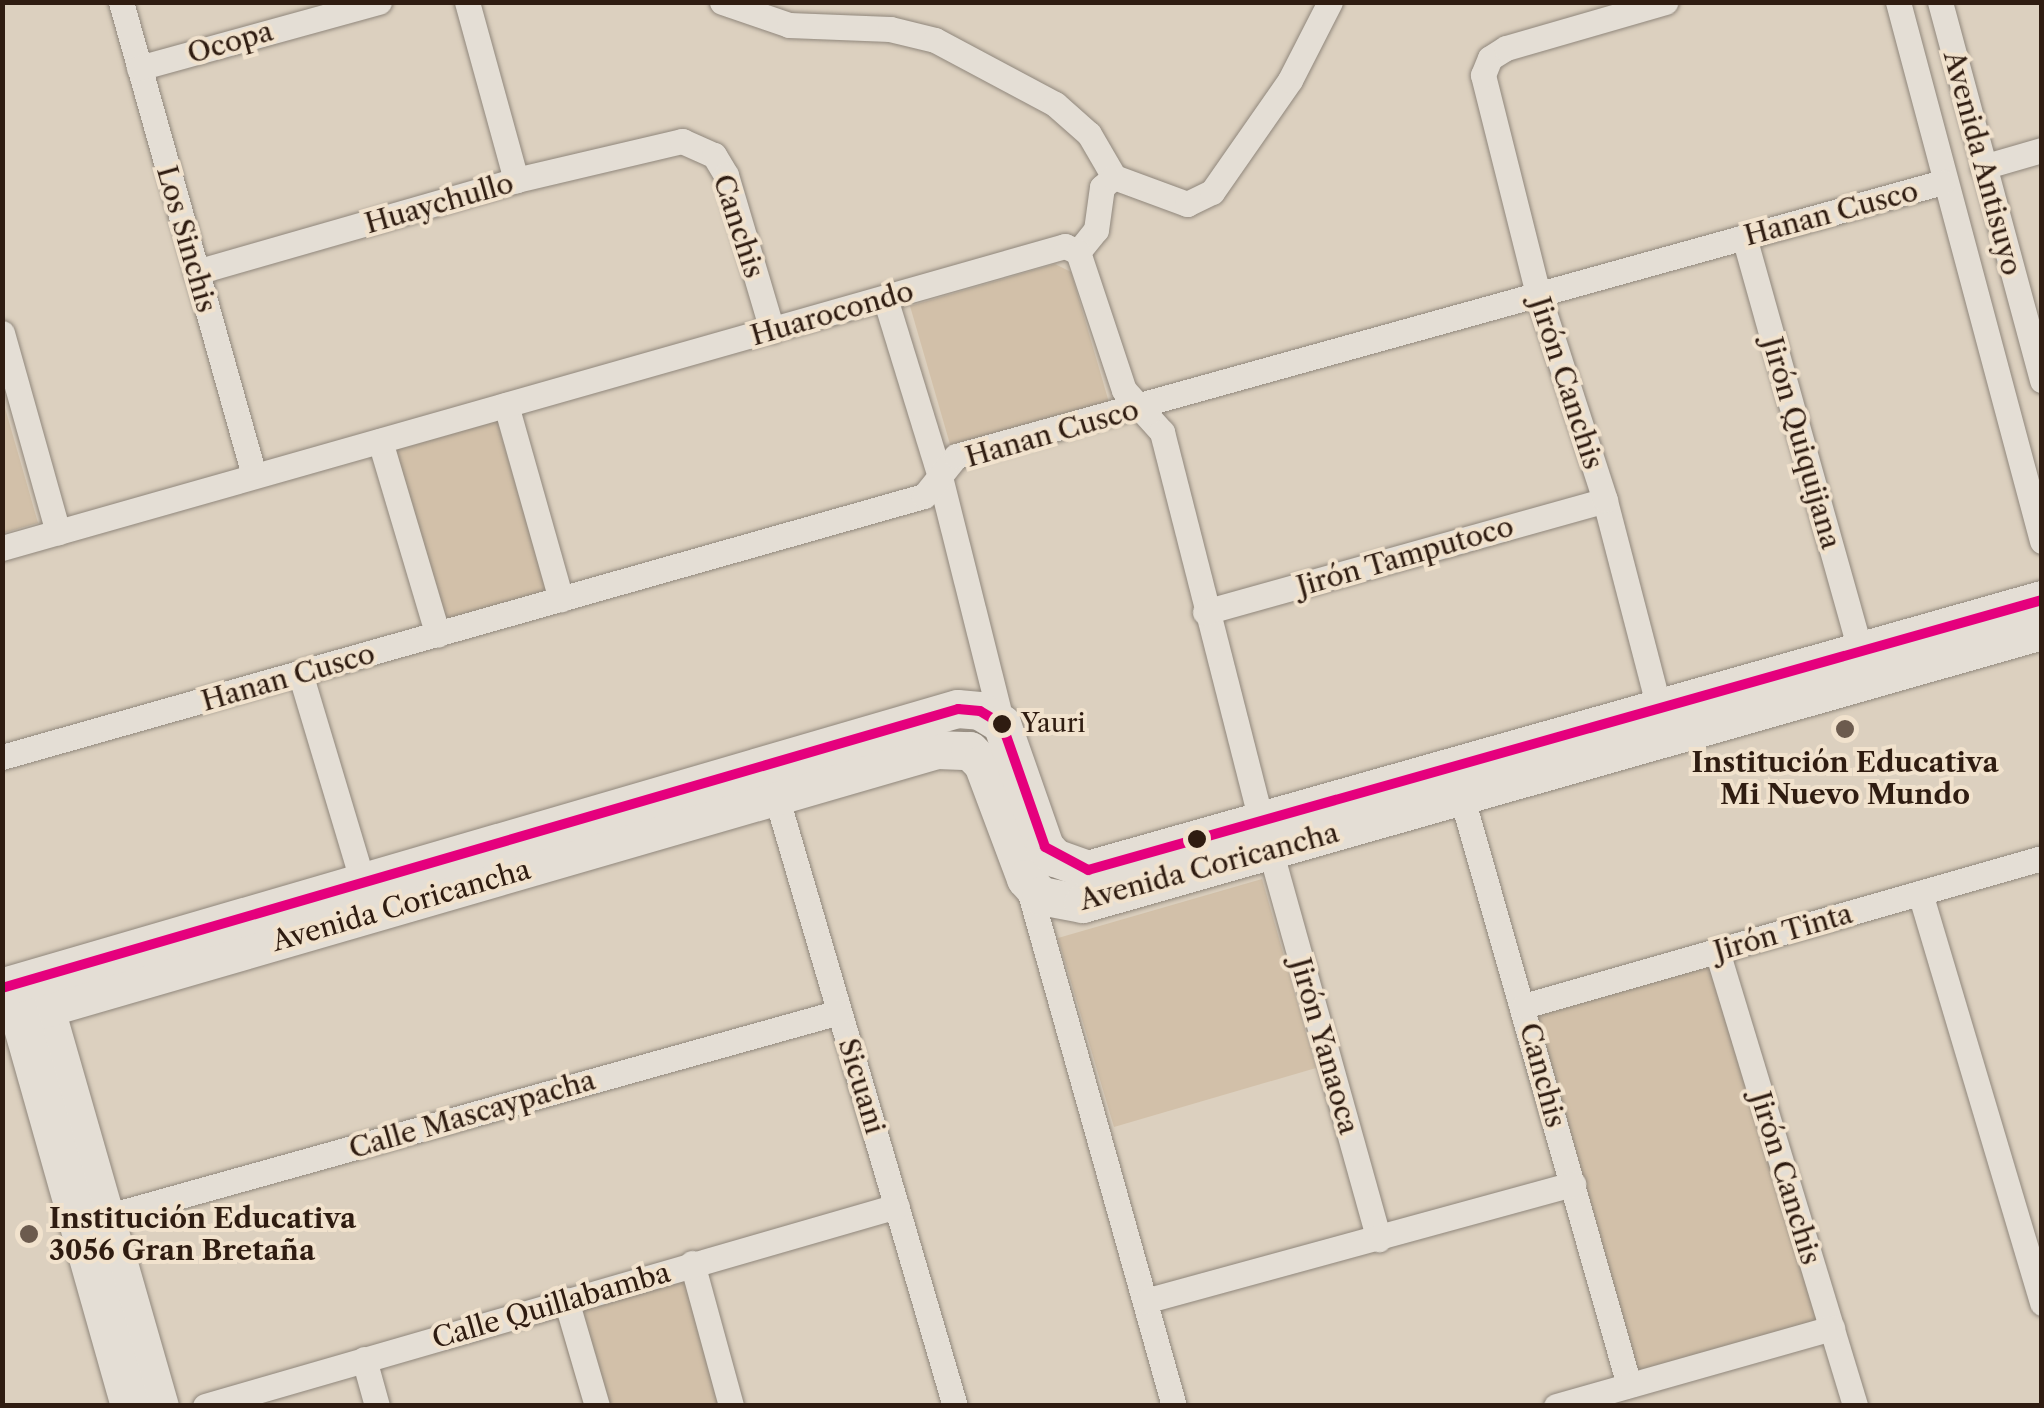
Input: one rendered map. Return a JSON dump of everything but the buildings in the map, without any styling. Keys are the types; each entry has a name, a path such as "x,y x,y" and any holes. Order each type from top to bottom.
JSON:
{"street":[{"name":"Los Sinchis","path":"121,2 254,476"},
{"name":"Ocopa","path":"139,68 303,12 380,2"},
{"path":"467,2 516,180"},
{"path":"722,2 789,24 890,29 935,40 1056,104 1089,134 1114,177 1186,204 1212,192 1290,80 1330,2"},
{"name":"Jirón Canchis","path":"1659,708 1605,500 1538,294 1483,74 1490,58 1664,2"},
{"name":"Avenida Antisuyo","path":"1898,2 1943,182 2042,540"},
{"name":"Avenida Antisuyo","path":"1940,2 2040,373"},
{"name":"Huaychullo","path":"196,272 516,180 682,141"},
{"name":"Canchis","path":"682,141 714,156 726,175 772,330"},
{"path":"1983,167 2042,150"},
{"path":"1114,177 1102,187 1096,230 1078,252 1124,390 1162,432 1204,612 1267,838"},
{"name":"Hanan Cusco","path":"2,757 924,496 956,456 1141,408 1943,182"},
{"name":"Jirón Quiquijana","path":"1744,237 1860,650"},
{"name":"Huarocondo","path":"2,548 1065,246 1078,252"},
{"path":"884,298 940,477 1002,724"},
{"path":"2,333 58,532"},
{"path":"506,405 561,600"},
{"path":"380,441 438,635"},
{"name":"Jirón Tamputoco","path":"1204,612 1605,500"},
{"name":"Avenida Coricancha","path":"1458,782 1659,708 2042,600"},
{"name":"Avenida Coricancha","path":"20,999 363,883 772,782 938,750 970,750 983,764 1026,879 1041,896 1084,904 1267,838 1458,782 2042,632"},
{"path":"300,673 363,883"},
{"name":"Avenida Coricancha","path":"20,999 772,782 958,709 980,710 1002,724 1045,847 1069,865 1088,870 1267,838"},
{"name":"Sicuani","path":"772,782 956,1406"},
{"name":"Canchis","path":"1458,782 1629,1384"},
{"name":"Jirón Yanaoca","path":"1267,838 1379,1239"},
{"name":"Jirón Tinta","path":"1524,1006 2042,858"},
{"path":"1026,879 1174,1406"},
{"path":"1920,893 2042,1303"},
{"name":"Jirón Canchis","path":"1717,951 1855,1406"},
{"path":"20,999 105,1217 160,1406"},
{"path":"20,999 130,1406"},
{"name":"Calle Mascaypacha","path":"105,1217 839,1012"},
{"path":"1145,1301 1574,1184"},
{"name":"Calle Quillabamba","path":"205,1406 897,1206"},
{"path":"692,1264 730,1406"},
{"path":"566,1300 597,1406"},
{"path":"1556,1406 1832,1328"},
{"path":"364,1359 377,1406"}],"shaded area":[{"path":"1055,264 1071,272 1110,406 952,451 910,306"},
{"path":"3,401 38,523 2,533"},
{"path":"497,421 547,592 442,621 393,451"},
{"path":"1262,879 1316,1068 1114,1127 1058,938"},
{"path":"1713,959 1823,1323 1634,1376 1533,1010"},
{"path":"688,1277 723,1405 583,1405 557,1317"}],"transit line":[{"path":"2,988 958,709 980,711 1002,724 1045,847 1088,870 2042,600"}],"place":[{"name":"Yauri","path":"1002,724"},
{"name":"Institución Educativa Mi Nuevo Mundo","path":"1845,729"},
{"name":"Institución Educativa 3056 Gran Bretaña","path":"29,1234"}]}
